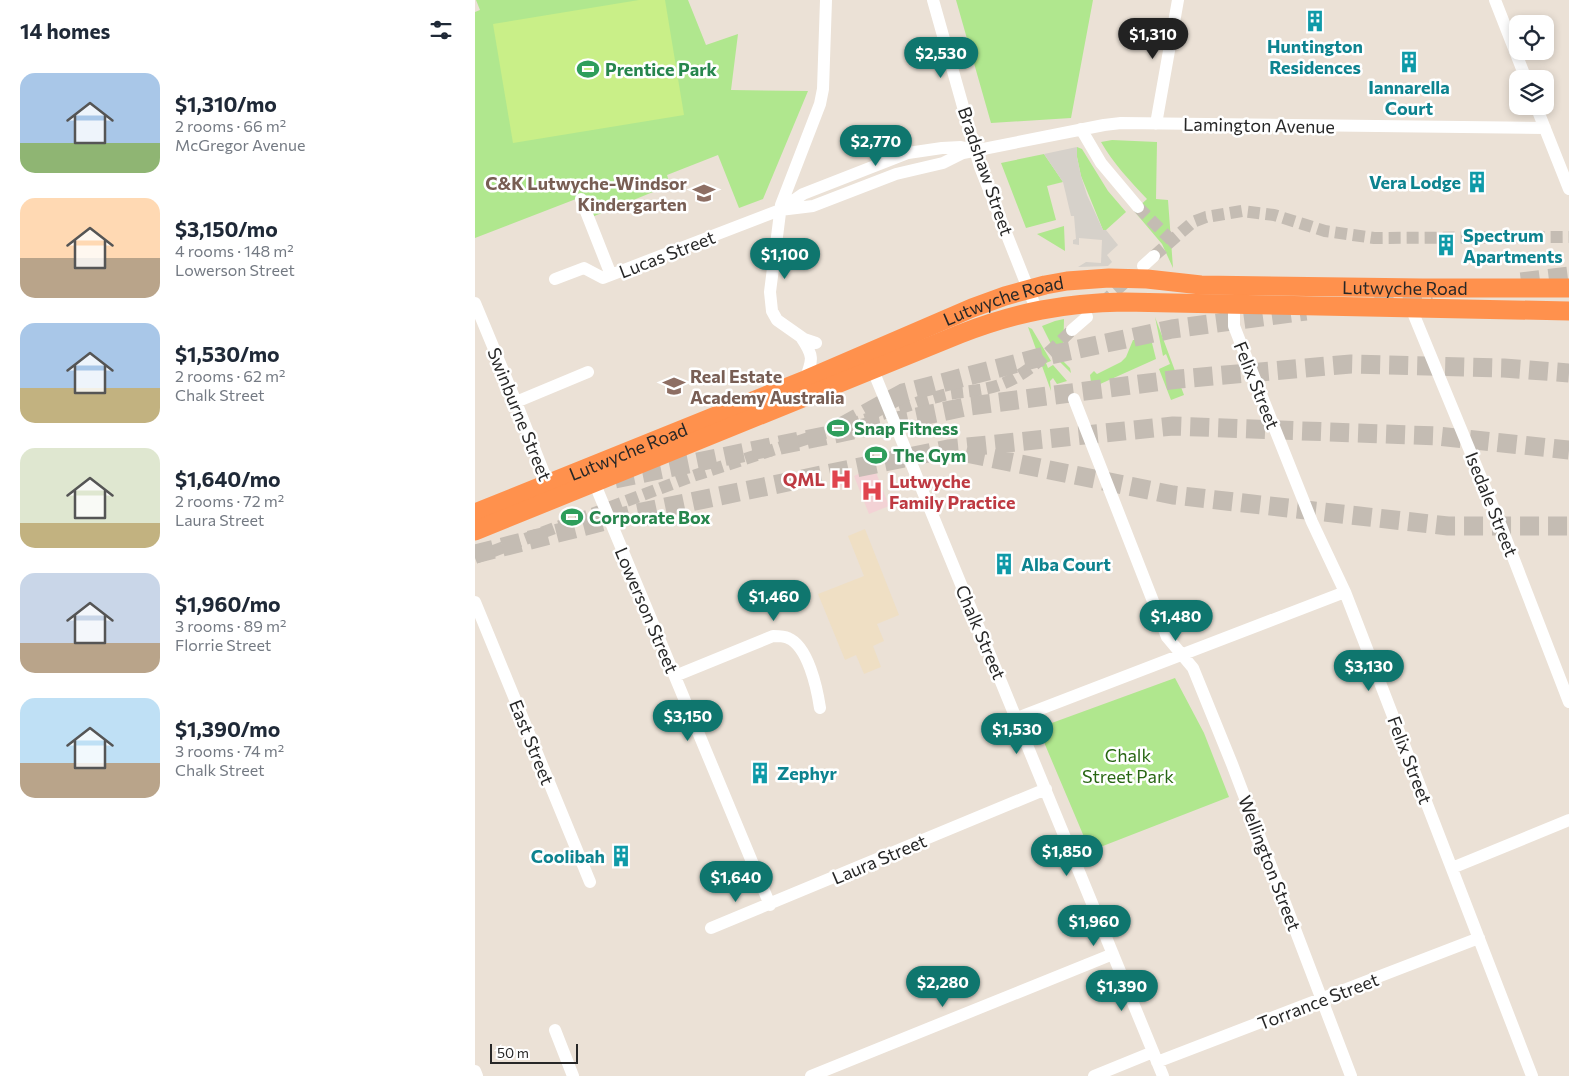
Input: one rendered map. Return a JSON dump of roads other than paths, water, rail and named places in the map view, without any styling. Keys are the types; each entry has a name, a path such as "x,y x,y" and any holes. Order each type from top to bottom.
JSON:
{"highway":[{"name":"Lutwyche Road","path":"475,513 551,491 594,482 870,362 972,308 1029,289 1060,283 1109,278 1201,284 1422,288 1569,288"},
{"name":"Lutwyche Road","path":"475,531 551,491 805,380 870,362 988,324 1056,307 1095,302 1569,311"}],"street":[{"path":"816,343 801,337 779,323 773,315 770,292 780,210 820,104 823,89 827,0"},
{"name":"Bradshaw Street","path":"933,0 975,150 1037,311"},
{"path":"1156,124 1179,0"},
{"path":"1495,0 1522,70"},
{"path":"1540,115 1569,189"},
{"name":"Lamington Avenue","path":"780,210 813,206 896,174 943,164 963,153 1081,129 1121,123 1545,128"},
{"path":"1081,129 1101,162 1138,207"},
{"name":"Lamington Avenue","path":"780,210 803,194 908,153 961,147 975,150"},
{"path":"581,199 611,275"},
{"name":"Lucas Street","path":"555,279 584,268 603,278 780,210"},
{"path":"1143,266 1153,256"},
{"name":"Swinburne Street","path":"475,303 551,491"},
{"name":"Felix Street","path":"1234,305 1234,326 1312,522 1345,592 1532,1076"},
{"name":"Isedale Street","path":"1411,308 1501,526 1569,702"},
{"path":"1073,330 1087,317"},
{"path":"801,337 812,356 811,365 805,380"},
{"name":"Chalk Street","path":"870,362 1163,1076"},
{"path":"516,402 588,372"},
{"path":"1074,399 1167,637 1182,654"},
{"name":"Lowerson Street","path":"594,482 770,905"},
{"path":"1017,718 1345,592"},
{"name":"East Street","path":"475,602 590,882"},
{"path":"675,676 773,636 788,638 800,647 817,686 820,708"},
{"name":"Wellington Street","path":"1182,654 1193,668 1229,756 1351,1076"},
{"name":"Laura Street","path":"711,928 1046,789"},
{"path":"1451,868 1569,820"},
{"name":"Torrance Street","path":"1095,1076 1322,1000 1479,938"},
{"path":"811,1076 1113,954"},
{"path":"555,1030 573,1076"},
{"path":"475,1071 477,1076"}],"tunnel":[{"path":"1138,207 1171,240"},
{"path":"1154,256 1193,222 1206,217 1242,211 1274,215 1325,231 1374,238 1569,237"},
{"path":"1102,303 1132,276"},
{"path":"1521,282 1569,276"},
{"path":"1375,302 1432,294"},
{"path":"841,427 903,393 1041,357 1172,329 1306,311"},
{"path":"475,558 693,476 922,401 1002,384 1022,374 1072,330"},
{"path":"615,479 970,406 1179,379 1351,364 1504,368 1569,373"},
{"path":"475,554 637,513 948,449 1173,426 1437,436 1569,450"},
{"path":"966,453 1173,495 1448,526 1569,526"}],"place":[{"name":"Huntington Residences","path":"1315,21"},
{"name":"Iannarella Court","path":"1409,62"},
{"name":"Prentice Park","path":"588,69"},
{"name":"Vera Lodge","path":"1477,182"},
{"name":"C&K Lutwyche-Windsor Kindergarten","path":"704,193"},
{"name":"Spectrum Apartments","path":"1446,245"},
{"name":"Real Estate Academy Australia","path":"674,386"},
{"name":"Snap Fitness","path":"838,428"},
{"name":"The Gym","path":"876,455"},
{"name":"QML","path":"841,479"},
{"name":"Lutwyche Family Practice","path":"872,491"},
{"name":"Corporate Box","path":"572,517"},
{"name":"Alba Court","path":"1004,564"},
{"name":"Zephyr","path":"760,773"},
{"name":"Coolibah","path":"621,856"}],"park label":[{"name":"Chalk Street Park","path":"1128,765"}]}
